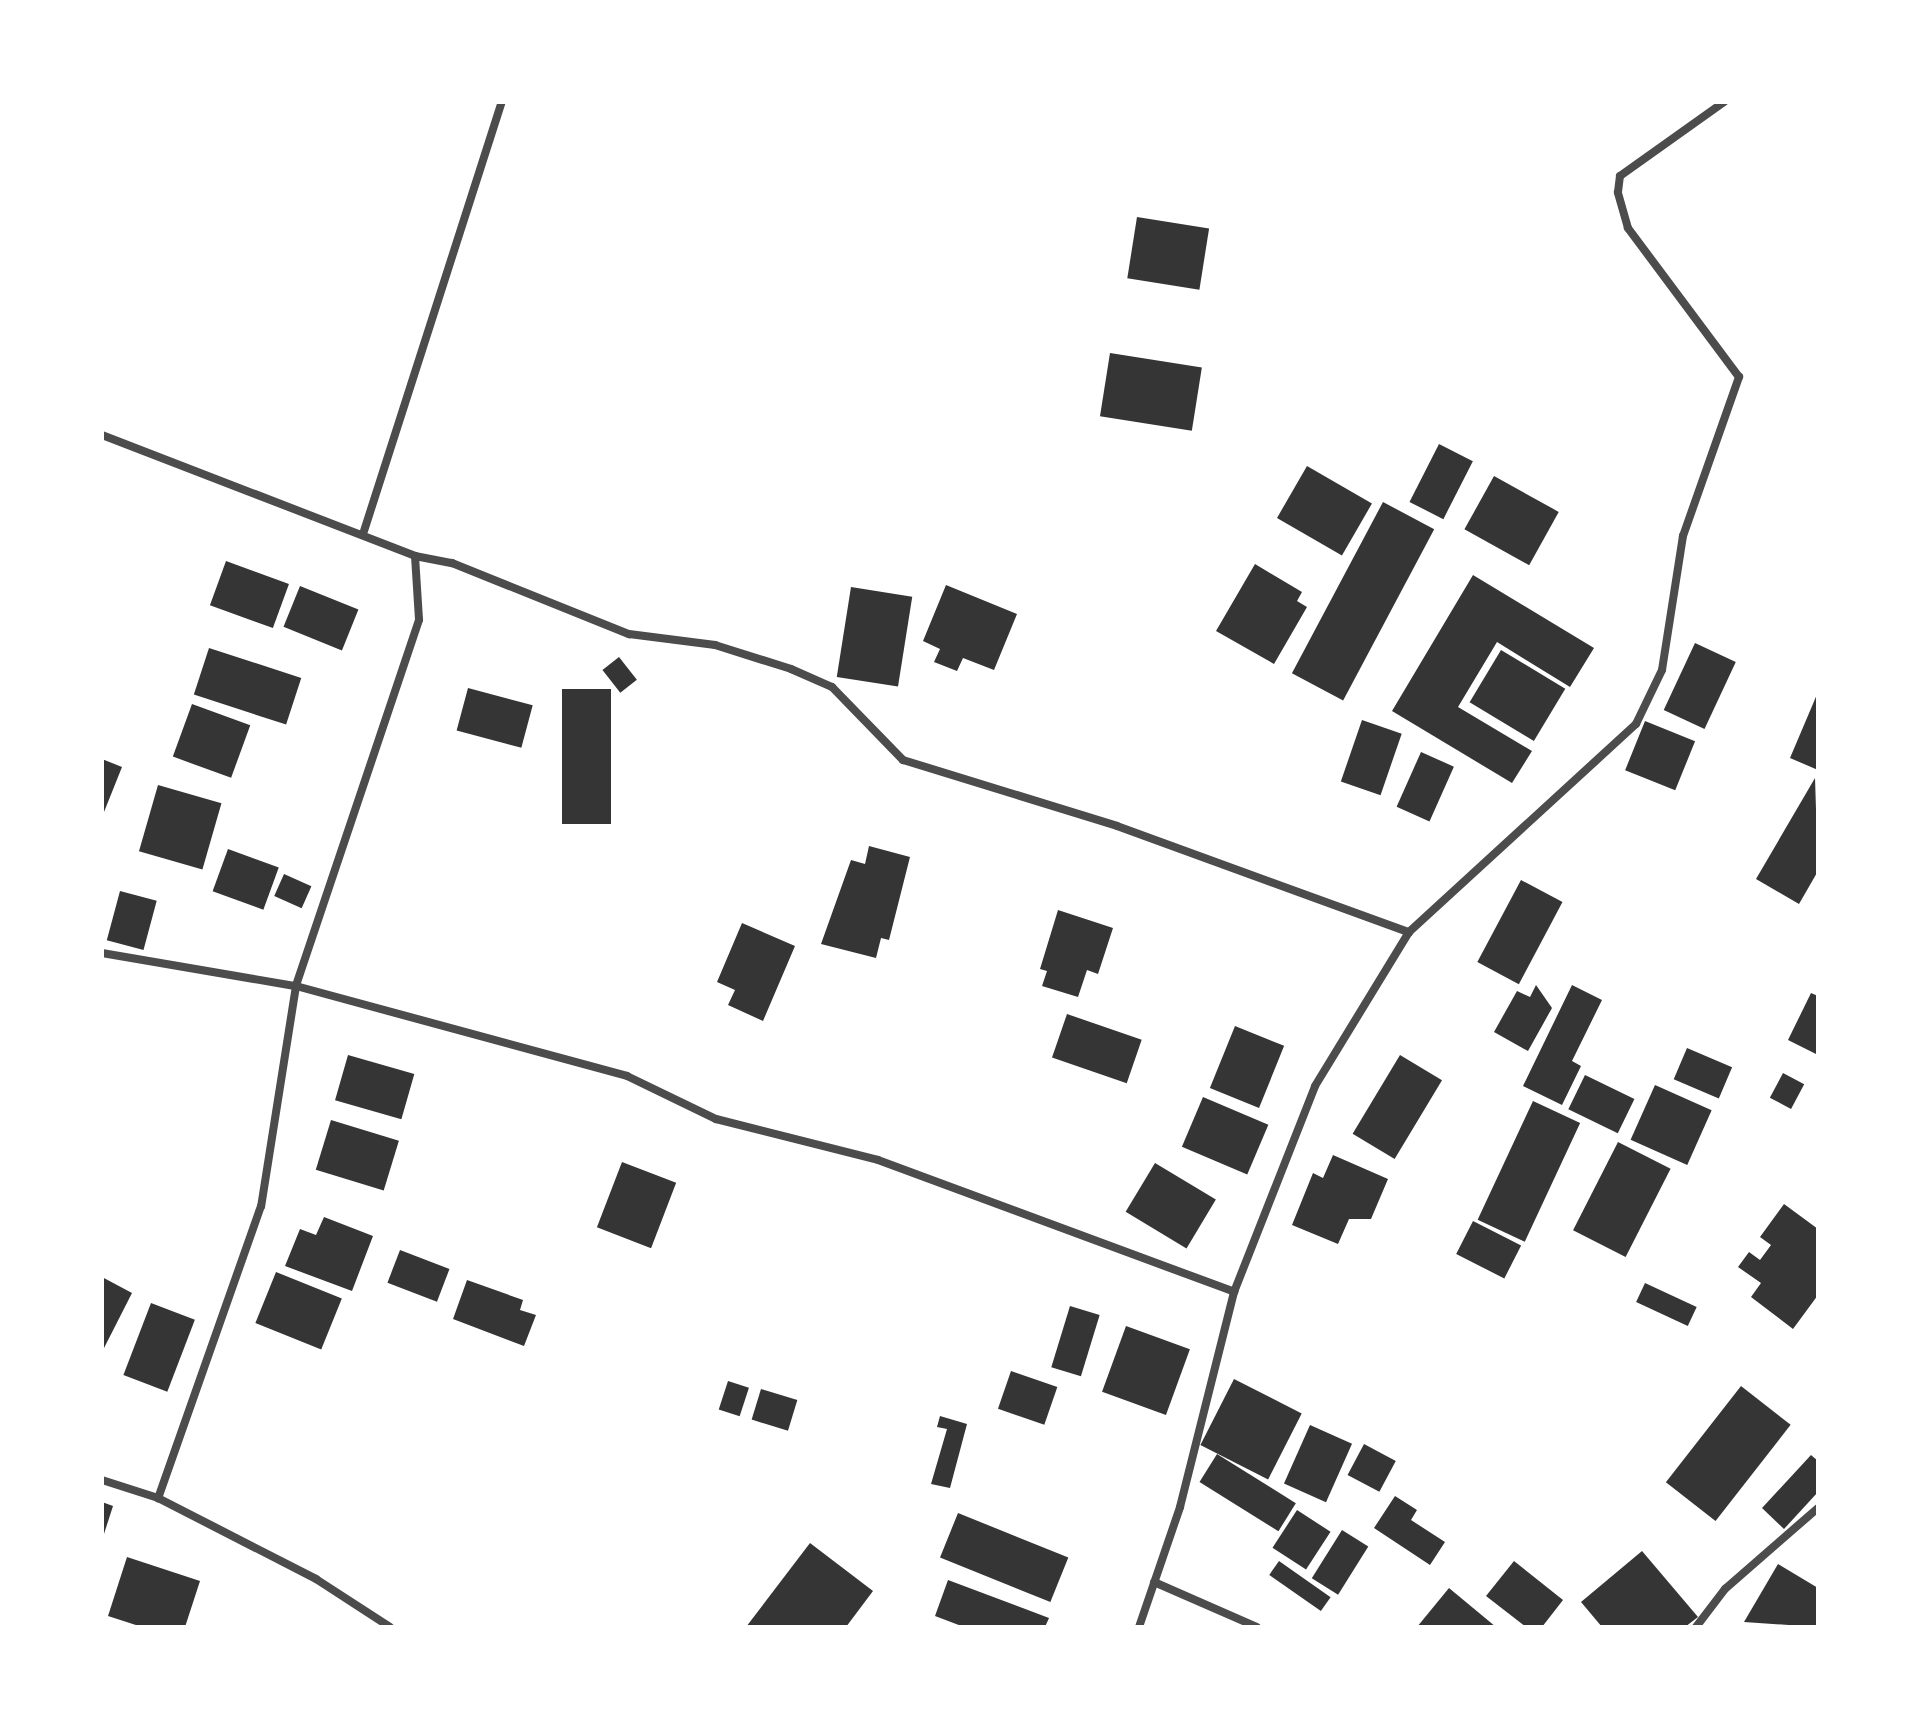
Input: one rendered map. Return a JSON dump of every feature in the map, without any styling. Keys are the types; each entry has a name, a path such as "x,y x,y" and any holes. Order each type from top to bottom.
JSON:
{"street":[{"path":"364,531 502,102"},
{"path":"1139,1627 1234,1292 1315,1086 1409,932 1636,724 1662,670 1683,536 1739,377 1628,228 1618,192 1620,176 1724,102"},
{"path":"102,435 364,531 415,556 452,563 629,634 715,645 791,669 832,687 878,743 903,760 1117,826 1409,932"},
{"path":"158,1498 261,1206 296,986 419,620 415,556"},
{"path":"102,953 296,986 627,1076 716,1119 878,1160 1234,1292"},
{"path":"102,1480 158,1498 316,1579 390,1627"},
{"path":"1696,1627 1725,1589 1818,1508"},
{"path":"1154,1582 1257,1627"}],"building":[{"path":"1137,217 1209,228 1199,290 1127,278"},
{"path":"1110,353 1202,368 1192,431 1100,416"},
{"path":"1439,444 1473,461 1443,519 1409,502"},
{"path":"1307,466 1372,504 1342,555 1277,518"},
{"path":"1494,476 1559,512 1529,565 1464,529"},
{"path":"1383,502 1434,529 1343,701 1292,673"},
{"path":"226,561 289,584 273,628 210,605"},
{"path":"1255,564 1302,592 1297,601 1307,607 1274,664 1216,631"},
{"path":"1473,575 1594,648 1570,687 1497,642 1458,707 1532,751 1512,783 1392,711"},
{"path":"946,585 1017,614 994,670 963,658 957,671 934,662 940,649 923,641"},
{"path":"300,586 358,610 342,650 284,627"},
{"path":"851,587 912,597 898,687 837,677"},
{"path":"1695,643 1736,662 1705,729 1664,710"},
{"path":"209,648 301,678 286,725 194,695"},
{"path":"1501,650 1565,689 1534,741 1470,702"},
{"path":"619,657 637,680 620,693 602,670"},
{"path":"468,688 533,705 521,748 457,731"},
{"path":"562,689 611,689 611,824 562,824"},
{"path":"1818,692 1818,770 1790,758"},
{"path":"192,704 250,725 231,778 173,757"},
{"path":"1362,720 1402,734 1381,795 1341,781"},
{"path":"1645,721 1695,741 1675,790 1625,770"},
{"path":"1421,752 1454,767 1429,821 1397,807"},
{"path":"102,759 122,767 102,817"},
{"path":"1815,778 1818,871 1799,904 1756,879"},
{"path":"158,785 221,803 202,870 139,851"},
{"path":"869,846 910,857 889,940 881,938 876,958 821,944 851,860 865,864"},
{"path":"228,849 279,867 263,910 213,891"},
{"path":"284,874 311,886 302,908 274,896"},
{"path":"1521,880 1562,902 1519,984 1477,962"},
{"path":"120,891 157,901 144,950 107,940"},
{"path":"1058,910 1113,928 1098,974 1087,970 1078,997 1042,986 1047,971 1040,969"},
{"path":"742,923 795,946 763,1021 728,1005 735,990 717,982"},
{"path":"1536,985 1552,1008 1528,1051 1494,1032 1517,991 1530,997"},
{"path":"1572,985 1602,1000 1572,1061 1581,1066 1562,1105 1523,1086"},
{"path":"1811,993 1818,996 1818,1055 1788,1040"},
{"path":"1067,1014 1142,1040 1127,1083 1052,1057"},
{"path":"1235,1026 1284,1046 1259,1108 1210,1088"},
{"path":"1687,1048 1732,1067 1719,1098 1674,1079"},
{"path":"348,1055 414,1074 401,1119 335,1100"},
{"path":"1400,1055 1442,1080 1395,1159 1353,1134"},
{"path":"1783,1073 1804,1084 1791,1109 1770,1098"},
{"path":"1585,1075 1634,1099 1618,1133 1568,1109"},
{"path":"1655,1085 1712,1110 1687,1165 1631,1140"},
{"path":"1203,1097 1268,1125 1247,1174 1182,1147"},
{"path":"1533,1101 1580,1123 1525,1242 1478,1220"},
{"path":"331,1120 399,1141 384,1190 316,1170"},
{"path":"1618,1142 1671,1169 1626,1257 1573,1230"},
{"path":"1333,1155 1388,1179 1371,1219 1349,1219 1338,1244 1292,1225 1313,1173 1323,1178"},
{"path":"622,1162 676,1183 651,1248 597,1227"},
{"path":"1155,1163 1216,1200 1187,1248 1126,1212"},
{"path":"1784,1204 1818,1229 1818,1295 1793,1329 1751,1297 1761,1283 1738,1267 1749,1252 1760,1260 1771,1245 1760,1237"},
{"path":"324,1217 373,1236 352,1291 285,1266 300,1229 316,1235"},
{"path":"1473,1221 1521,1246 1504,1278 1456,1254"},
{"path":"400,1250 449,1269 437,1302 387,1283"},
{"path":"276,1272 342,1299 321,1350 255,1323"},
{"path":"102,1277 132,1293 102,1352"},
{"path":"467,1280 523,1300 520,1310 536,1315 524,1346 453,1319"},
{"path":"1645,1283 1697,1307 1688,1326 1636,1302"},
{"path":"151,1303 195,1320 167,1392 123,1375"},
{"path":"1070,1306 1100,1315 1081,1376 1051,1367"},
{"path":"1126,1326 1190,1349 1166,1415 1102,1392"},
{"path":"1011,1371 1057,1387 1044,1425 998,1409"},
{"path":"1234,1379 1302,1414 1268,1479 1200,1445"},
{"path":"728,1381 749,1388 740,1416 719,1410"},
{"path":"1741,1386 1791,1425 1716,1521 1666,1482"},
{"path":"761,1389 797,1400 788,1431 752,1420"},
{"path":"940,1416 967,1424 950,1488 931,1484 947,1429 937,1427"},
{"path":"1310,1425 1352,1444 1326,1502 1284,1483"},
{"path":"1364,1444 1396,1461 1379,1492 1348,1475"},
{"path":"1217,1454 1296,1503 1278,1531 1200,1482"},
{"path":"1811,1455 1818,1461 1818,1492 1784,1529 1762,1508"},
{"path":"1395,1496 1417,1510 1411,1520 1445,1542 1430,1565 1374,1528"},
{"path":"102,1502 113,1506 103,1537 102,1536"},
{"path":"1297,1510 1331,1532 1306,1570 1272,1548"},
{"path":"958,1513 1068,1558 1050,1602 940,1558"},
{"path":"1342,1530 1368,1546 1338,1595 1312,1578"},
{"path":"810,1543 873,1591 846,1627 746,1627"},
{"path":"1642,1551 1698,1617 1685,1627 1602,1627 1581,1602"},
{"path":"127,1557 200,1581 185,1627 142,1627 108,1616"},
{"path":"1279,1561 1331,1597 1321,1611 1269,1575"},
{"path":"1514,1561 1563,1600 1542,1627 1526,1627 1486,1596"},
{"path":"1778,1564 1818,1588 1818,1627 1744,1622"},
{"path":"948,1580 1049,1618 1045,1627 964,1627 935,1616"},
{"path":"1449,1588 1496,1627 1417,1627"}]}
